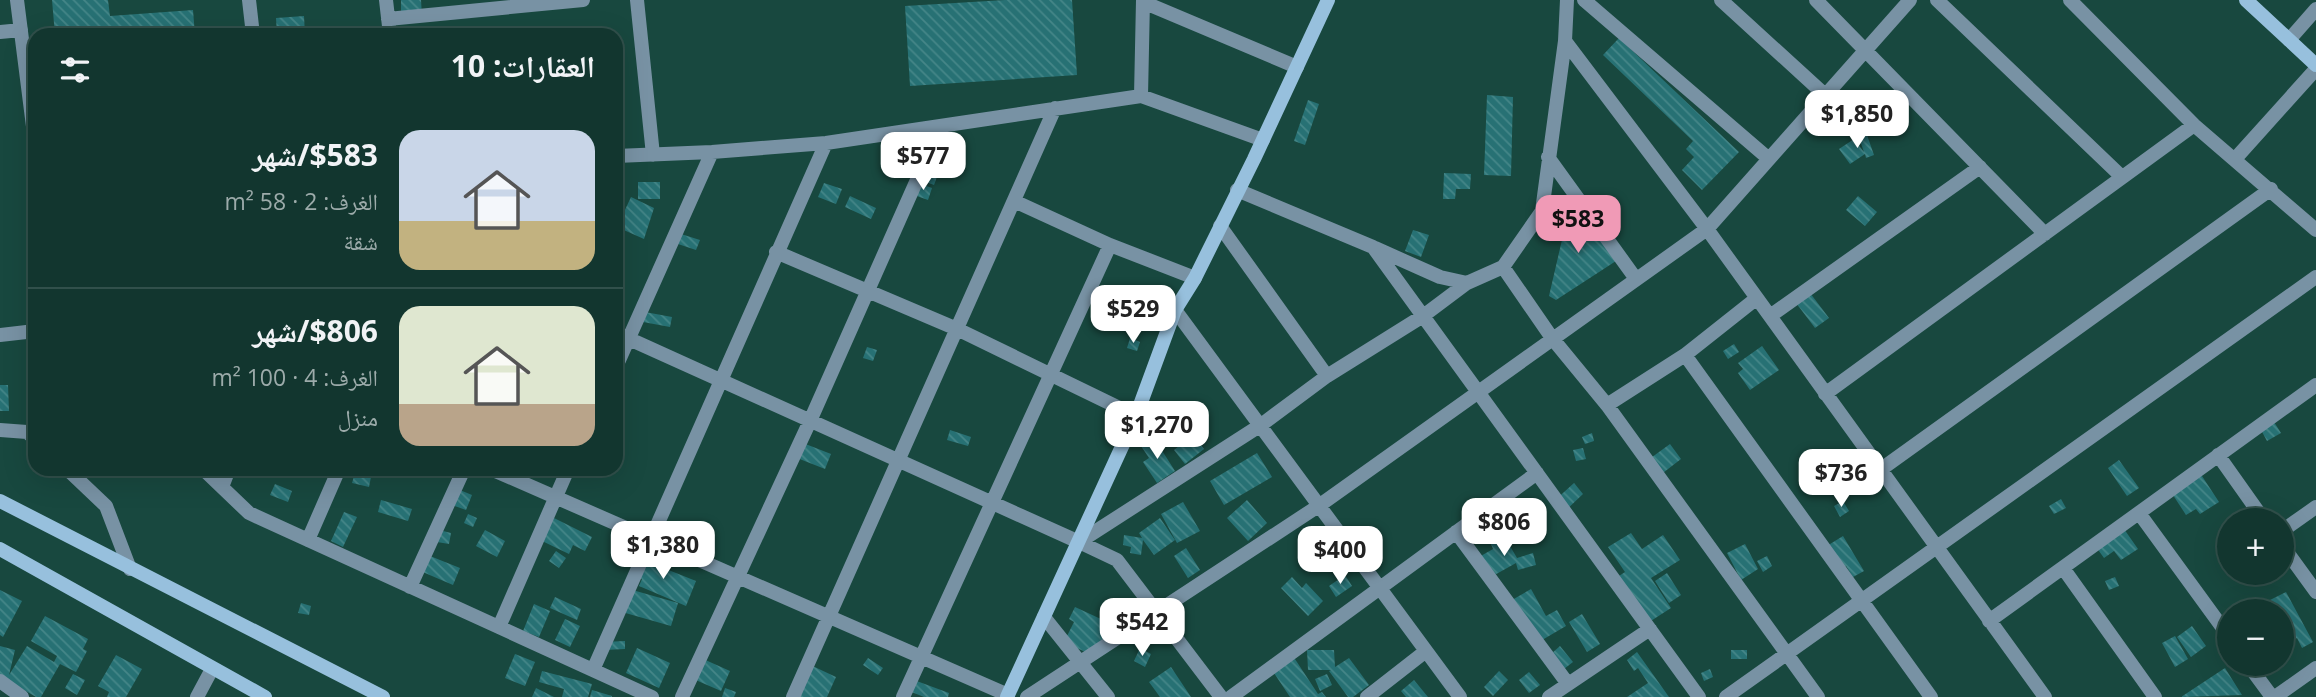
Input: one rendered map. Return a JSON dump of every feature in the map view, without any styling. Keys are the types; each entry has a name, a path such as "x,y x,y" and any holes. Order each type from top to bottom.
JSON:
{"street":[{"path":"17,0 28,86"},
{"path":"249,0 252,28"},
{"path":"386,0 389,28"},
{"path":"388,19 583,0"},
{"path":"637,0 653,155"},
{"path":"1079,542 1261,425 1327,376 1423,316 1467,283 1503,267 1542,211 1566,41 1567,0"},
{"path":"1584,0 1769,159"},
{"path":"1721,0 1825,95"},
{"path":"1816,0 2045,234"},
{"path":"1027,697 1320,505 1707,229 1910,0"},
{"path":"1937,0 2122,177"},
{"path":"2070,0 2194,125 2316,230"},
{"path":"2235,159 2316,67 2246,0"},
{"path":"1140,96 1143,1 1297,67"},
{"path":"507,476 1007,696 1136,416 1175,310 1195,278 1263,140 1297,67 1322,2"},
{"path":"2289,40 2316,9"},
{"path":"0,32 21,30"},
{"path":"1566,41 1707,229 2045,697"},
{"path":"623,156 826,143 1140,96 1263,140"},
{"path":"793,697 1055,108"},
{"path":"1825,394 2194,125"},
{"path":"682,697 810,421 940,128"},
{"path":"593,670 718,380 826,143"},
{"path":"623,334 712,152"},
{"path":"1548,157 1636,279"},
{"path":"1770,316 1980,167"},
{"path":"1880,470 2271,189"},
{"path":"1237,190 1440,277 1467,283"},
{"path":"1014,201 1195,278"},
{"path":"1220,226 1327,376"},
{"path":"903,697 1110,244"},
{"path":"1373,247 1699,697"},
{"path":"776,252 957,329 1136,416"},
{"path":"1503,267 1552,338 1607,405 1818,697"},
{"path":"1726,697 2316,277"},
{"path":"1607,405 1685,355 1757,298"},
{"path":"1175,310 1460,697"},
{"path":"0,335 28,332"},
{"path":"623,336 1117,560 1221,697"},
{"path":"1685,355 1931,697"},
{"path":"1989,621 2316,385"},
{"path":"0,430 28,433"},
{"path":"2218,456 2255,508"},
{"path":"1231,697 1537,472"},
{"path":"75,476 107,506 130,569"},
{"path":"210,476 249,513 652,697"},
{"path":"222,487 226,476"},
{"path":"308,540 336,476"},
{"path":"410,587 461,476"},
{"path":"499,627 565,476"},
{"path":"0,501 383,697"},
{"path":"2294,523 2316,507"},
{"path":"2139,513 2217,620"},
{"path":"1456,532 1568,684"},
{"path":"0,549 265,697"},
{"path":"2294,562 2316,592"},
{"path":"2063,568 2155,697"},
{"path":"1044,617 1082,661 1108,697"},
{"path":"1549,697 1650,629"},
{"path":"1367,697 1426,650"},
{"path":"2257,676 2274,697 2316,668"},
{"path":"197,697 212,669"},
{"path":"0,681 22,697"}],"building":[{"path":"52,0 108,0 110,16 193,10 194,28 54,28"},
{"path":"401,0 421,0 422,16 401,17"},
{"path":"1005,0 1072,0 1077,75 910,86 905,6"},
{"path":"304,16 305,28 277,28 276,18"},
{"path":"1619,38 1739,152 1702,190 1682,170 1694,157 1686,149 1693,141 1603,55"},
{"path":"1487,95 1513,97 1511,176 1484,175"},
{"path":"1308,100 1319,104 1305,145 1294,141"},
{"path":"1867,135 1874,155 1866,158 1865,154 1850,164 1839,149 1854,139 1864,152 1859,138"},
{"path":"925,155 943,161 934,185 916,178"},
{"path":"1444,173 1471,174 1470,189 1456,189 1455,199 1443,199"},
{"path":"638,182 660,182 660,199 638,199"},
{"path":"824,183 842,189 836,204 818,197"},
{"path":"918,183 932,188 928,200 914,195"},
{"path":"850,196 876,208 871,219 845,207"},
{"path":"1858,196 1877,212 1865,226 1846,210"},
{"path":"631,197 654,208 644,239 623,230 623,214"},
{"path":"1571,201 1616,261 1556,300 1549,296"},
{"path":"1413,230 1429,235 1421,257 1405,251"},
{"path":"681,234 700,240 696,250 678,244"},
{"path":"1807,289 1829,318 1815,328 1793,299"},
{"path":"645,312 672,317 670,327 643,322"},
{"path":"1130,338 1140,342 1137,351 1127,348"},
{"path":"1734,344 1739,352 1728,359 1723,351"},
{"path":"1762,346 1779,370 1750,390 1738,373 1743,369 1738,363"},
{"path":"867,347 877,350 873,361 863,358"},
{"path":"0,385 8,385 9,411 0,411"},
{"path":"2274,422 2281,433 2267,441 2261,430"},
{"path":"950,430 971,437 968,446 947,440"},
{"path":"1592,433 1594,441 1585,444 1582,437"},
{"path":"1193,435 1204,449 1185,464 1174,450"},
{"path":"1154,438 1175,471 1157,483 1143,462 1149,458 1141,446"},
{"path":"803,443 831,454 825,469 797,458"},
{"path":"1670,444 1681,459 1659,476 1648,460"},
{"path":"1583,448 1586,459 1576,461 1573,450"},
{"path":"1257,453 1272,477 1224,505 1210,481"},
{"path":"2119,460 2139,488 2127,496 2108,468"},
{"path":"2200,473 2219,502 2200,514 2196,509 2186,515 2171,492"},
{"path":"354,476 371,477 369,487 352,483"},
{"path":"1574,483 1583,494 1563,513 1553,502"},
{"path":"275,484 292,491 288,502 270,495"},
{"path":"455,488 472,495 466,510 449,504"},
{"path":"2061,499 2066,508 2054,514 2049,506"},
{"path":"381,500 412,509 408,521 378,512"},
{"path":"1247,500 1267,523 1248,541 1227,518"},
{"path":"1843,501 1849,511 1840,517 1834,506"},
{"path":"1183,502 1200,531 1177,543 1161,514"},
{"path":"344,512 357,517 343,547 331,541"},
{"path":"468,514 477,518 473,527 464,523"},
{"path":"552,517 592,537 585,551 573,545 569,554 540,540"},
{"path":"1160,518 1175,540 1154,555 1143,540 1141,555 1130,553 1131,547 1123,545 1124,535 1142,538 1139,533"},
{"path":"2124,529 2138,549 2121,560 2114,551 2104,558 2096,547"},
{"path":"439,530 451,533 449,544 437,542"},
{"path":"485,530 505,541 497,557 476,546"},
{"path":"1631,533 1642,549 1663,535 1680,560 1651,578 1671,608 1643,626 1613,580 1625,572 1608,547"},
{"path":"1503,534 1517,558 1533,553 1536,565 1518,570 1516,563 1491,577 1479,557 1493,549 1490,542"},
{"path":"1843,536 1864,571 1853,577 1846,566 1836,573 1822,549"},
{"path":"1745,544 1758,569 1741,580 1727,553"},
{"path":"1186,548 1200,570 1188,578 1174,556"},
{"path":"556,551 566,558 559,568 549,561"},
{"path":"425,554 460,568 453,585 418,570"},
{"path":"1767,556 1772,566 1763,572 1757,561"},
{"path":"636,557 696,581 686,606 639,586 642,579 629,574"},
{"path":"1667,573 1681,595 1669,603 1655,581"},
{"path":"1345,575 1352,586 1336,597 1329,586"},
{"path":"1292,577 1302,588 1306,583 1323,601 1308,616 1281,588"},
{"path":"2115,577 2119,586 2109,590 2105,581"},
{"path":"622,587 678,603 671,626 615,610"},
{"path":"1531,589 1546,616 1557,610 1566,626 1537,643 1512,600"},
{"path":"0,590 22,601 3,637 0,635"},
{"path":"2286,592 2290,599 2272,599"},
{"path":"555,597 581,609 577,620 550,608"},
{"path":"301,603 311,606 309,615 298,613"},
{"path":"534,604 550,611 539,637 523,631"},
{"path":"1075,607 1116,626 1104,651 1096,657 1064,642 1074,622 1069,619"},
{"path":"2294,607 2313,642 2302,648 2297,638 2294,640"},
{"path":"1582,614 1600,644 1587,652 1569,622"},
{"path":"45,616 88,639 83,649 87,651 76,672 60,664 41,697 36,697 0,676 0,646 15,650 9,675 27,646 54,662 57,656 31,641"},
{"path":"565,619 580,626 570,647 555,640"},
{"path":"2192,626 2206,646 2191,657 2177,637"},
{"path":"2175,636 2188,659 2175,667 2162,643"},
{"path":"625,641 625,649 605,650 604,642"},
{"path":"1560,646 1573,662 1564,669 1551,654"},
{"path":"637,648 670,663 659,688 626,673"},
{"path":"1140,648 1151,654 1145,667 1134,661"},
{"path":"1289,650 1318,694 1322,692 1326,697 1290,697 1268,664"},
{"path":"1307,650 1334,650 1335,667 1349,658 1369,685 1353,697 1348,697 1329,671 1331,670 1308,670"},
{"path":"1731,650 1747,650 1747,659 1731,659"},
{"path":"1637,652 1669,697 1627,697 1648,683 1638,668 1634,671 1627,660"},
{"path":"515,654 535,662 525,686 505,678"},
{"path":"116,655 142,669 126,697 107,697 109,692 98,686"},
{"path":"701,658 730,671 721,691 691,678"},
{"path":"868,658 883,668 878,675 863,665"},
{"path":"804,662 836,677 827,697 796,697"},
{"path":"1171,667 1191,697 1160,697 1149,682"},
{"path":"1710,669 1713,677 1704,681 1701,673"},
{"path":"542,671 592,684 588,697 562,697 564,689 539,682"},
{"path":"1499,671 1508,680 1493,696 1484,687"},
{"path":"1529,672 1540,685 1529,693 1519,680"},
{"path":"2217,673 2217,676 2230,676 2242,695 2181,697"},
{"path":"73,674 85,680 77,695 65,688"},
{"path":"1327,674 1332,685 1320,691 1315,679"},
{"path":"914,680 949,693 948,697 924,697 909,691"},
{"path":"1414,680 1428,697 1406,697 1401,691"},
{"path":"536,688 554,697 532,697"},
{"path":"725,688 736,692 734,697 722,697"},
{"path":"592,690 612,696 612,697 590,697"}]}
